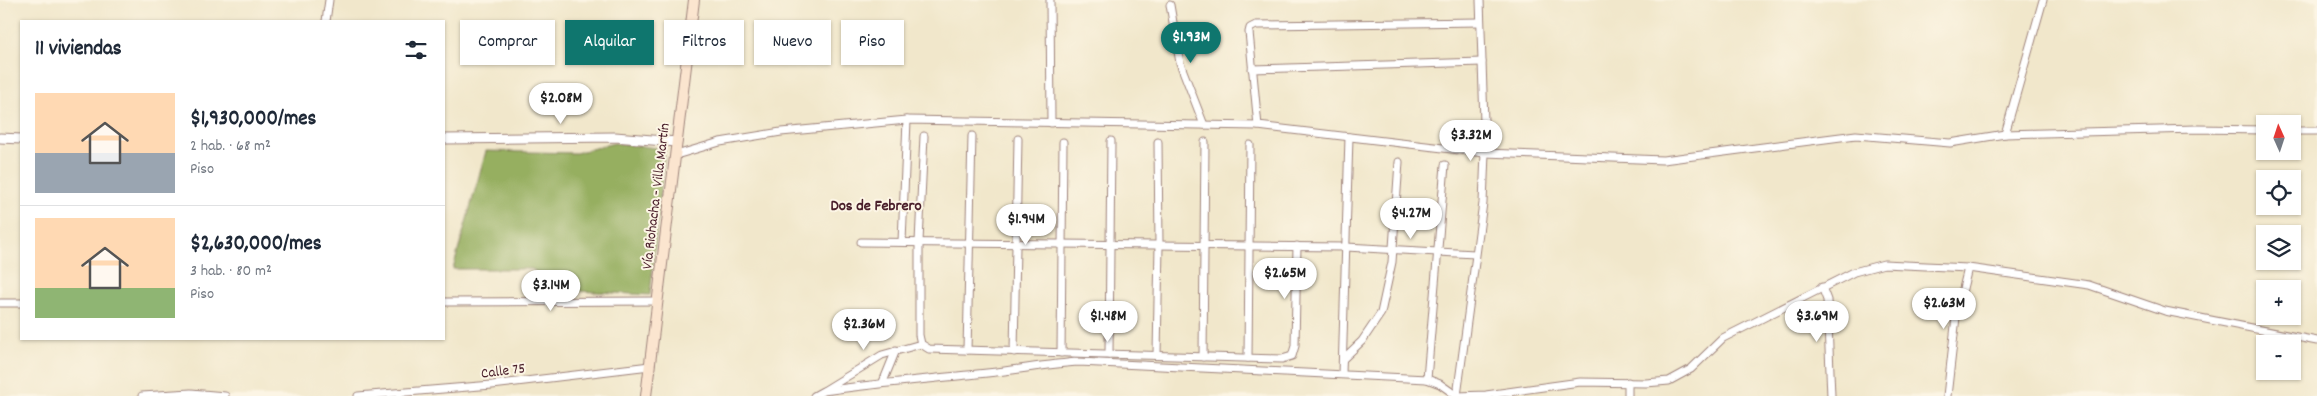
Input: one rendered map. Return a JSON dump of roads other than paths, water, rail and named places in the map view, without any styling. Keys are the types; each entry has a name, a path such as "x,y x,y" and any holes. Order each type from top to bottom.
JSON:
{"main road":[{"name":"Vía Riohacha - Villa Martín","path":"646,396 694,0"}],"street":[{"path":"326,20 329,0"},
{"path":"1050,0 1051,122"},
{"path":"1457,396 1483,203 1485,153 1480,0"},
{"path":"2005,134 2043,0"},
{"path":"1170,5 1180,63 1204,125"},
{"path":"1258,126 1249,32 1250,28 1256,25 1480,22"},
{"path":"1252,69 1482,62"},
{"path":"902,242 907,120"},
{"path":"676,155 720,142 781,132 907,120 1258,126 1485,153 1663,160 1856,135 1950,143 2005,134 2196,129 2256,130"},
{"path":"2301,131 2317,131"},
{"path":"924,136 919,242 918,335 921,344 929,349 1282,359 1292,356 1295,346 1297,246"},
{"path":"967,350 972,136"},
{"path":"445,139 615,137 677,142"},
{"path":"1342,374 1349,137"},
{"path":"0,138 20,138"},
{"path":"1014,352 1018,139"},
{"path":"1061,353 1064,142"},
{"path":"1109,354 1111,142"},
{"path":"1157,356 1158,142"},
{"path":"1202,357 1205,142"},
{"path":"1248,358 1250,144"},
{"path":"1343,359 1362,341 1381,313 1392,262 1399,162"},
{"path":"1427,379 1445,165"},
{"path":"862,242 1297,246 1475,254"},
{"path":"823,391 883,382 989,373 1037,365 1079,362 1427,379 1440,384 1457,396 1486,396 1580,382 1646,383 1668,381 1691,369 1723,338 1822,286 1854,272 1884,264 1968,268 2089,285 2165,311 2317,341"},
{"path":"1947,396 1956,317 1968,268"},
{"path":"1822,286 1826,300 1831,396"},
{"path":"445,302 658,301"},
{"path":"0,303 20,303"},
{"path":"814,396 868,361 896,350 921,344"},
{"path":"883,382 896,350"},
{"name":"Calle 75","path":"358,396 492,386 650,366"},
{"path":"1628,382 1628,396"},
{"path":"142,396 191,392 225,396"}],"district":[{"name":"Dos de Febrero","path":"876,204"}]}
